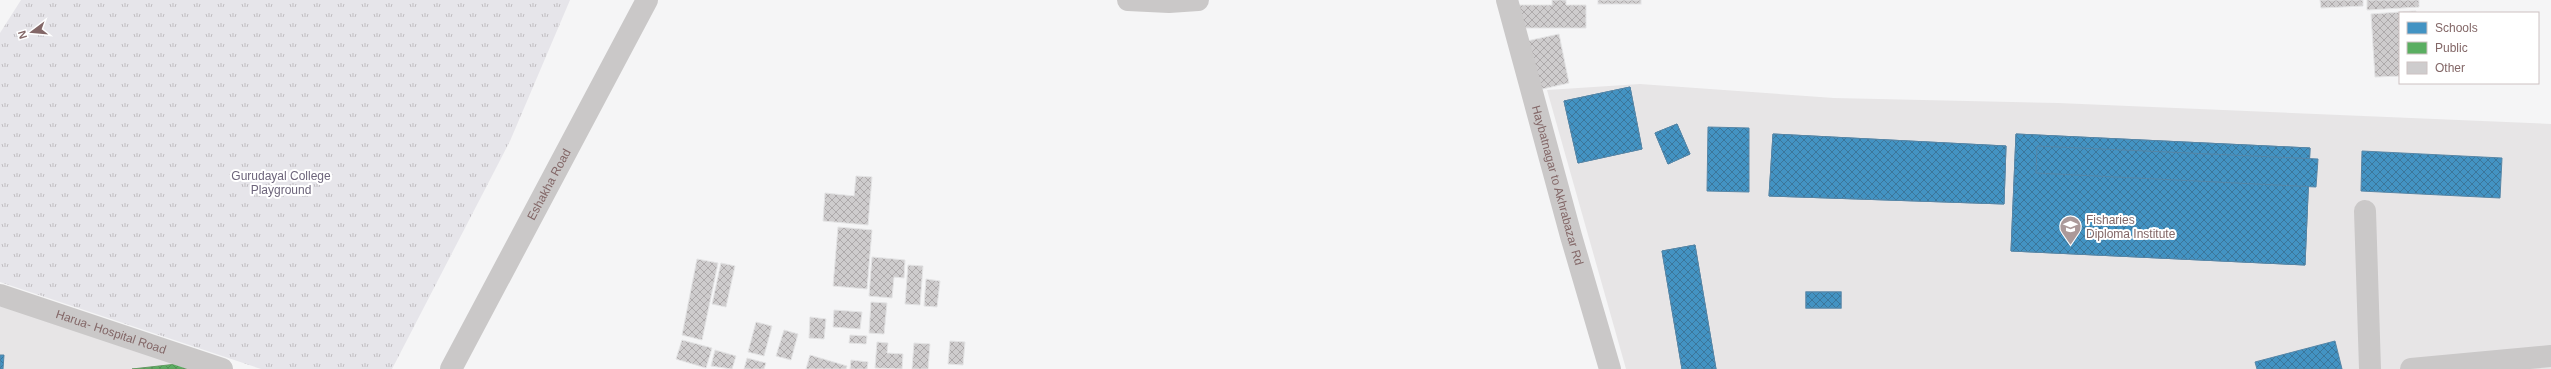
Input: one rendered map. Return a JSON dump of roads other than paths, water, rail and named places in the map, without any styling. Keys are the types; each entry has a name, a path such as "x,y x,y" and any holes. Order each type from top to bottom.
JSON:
{"street":[{"name":"Eshakha Road","path":"451,369 647,0"},
{"path":"1128,0 1169,2 1198,0"},
{"name":"Haybatnagar to Akhrabazar Rd","path":"1507,0 1571,236 1610,369"},
{"path":"2365,211 2370,369"},
{"name":"Harua- Hospital Road","path":"0,295 222,369"},
{"path":"2411,369 2551,356"}],"place":[{"name":"Fisharies Diploma Institute","path":"2071,246"}],"park label":[{"name":"Gurudayal College Playground","path":"281,183"}]}
